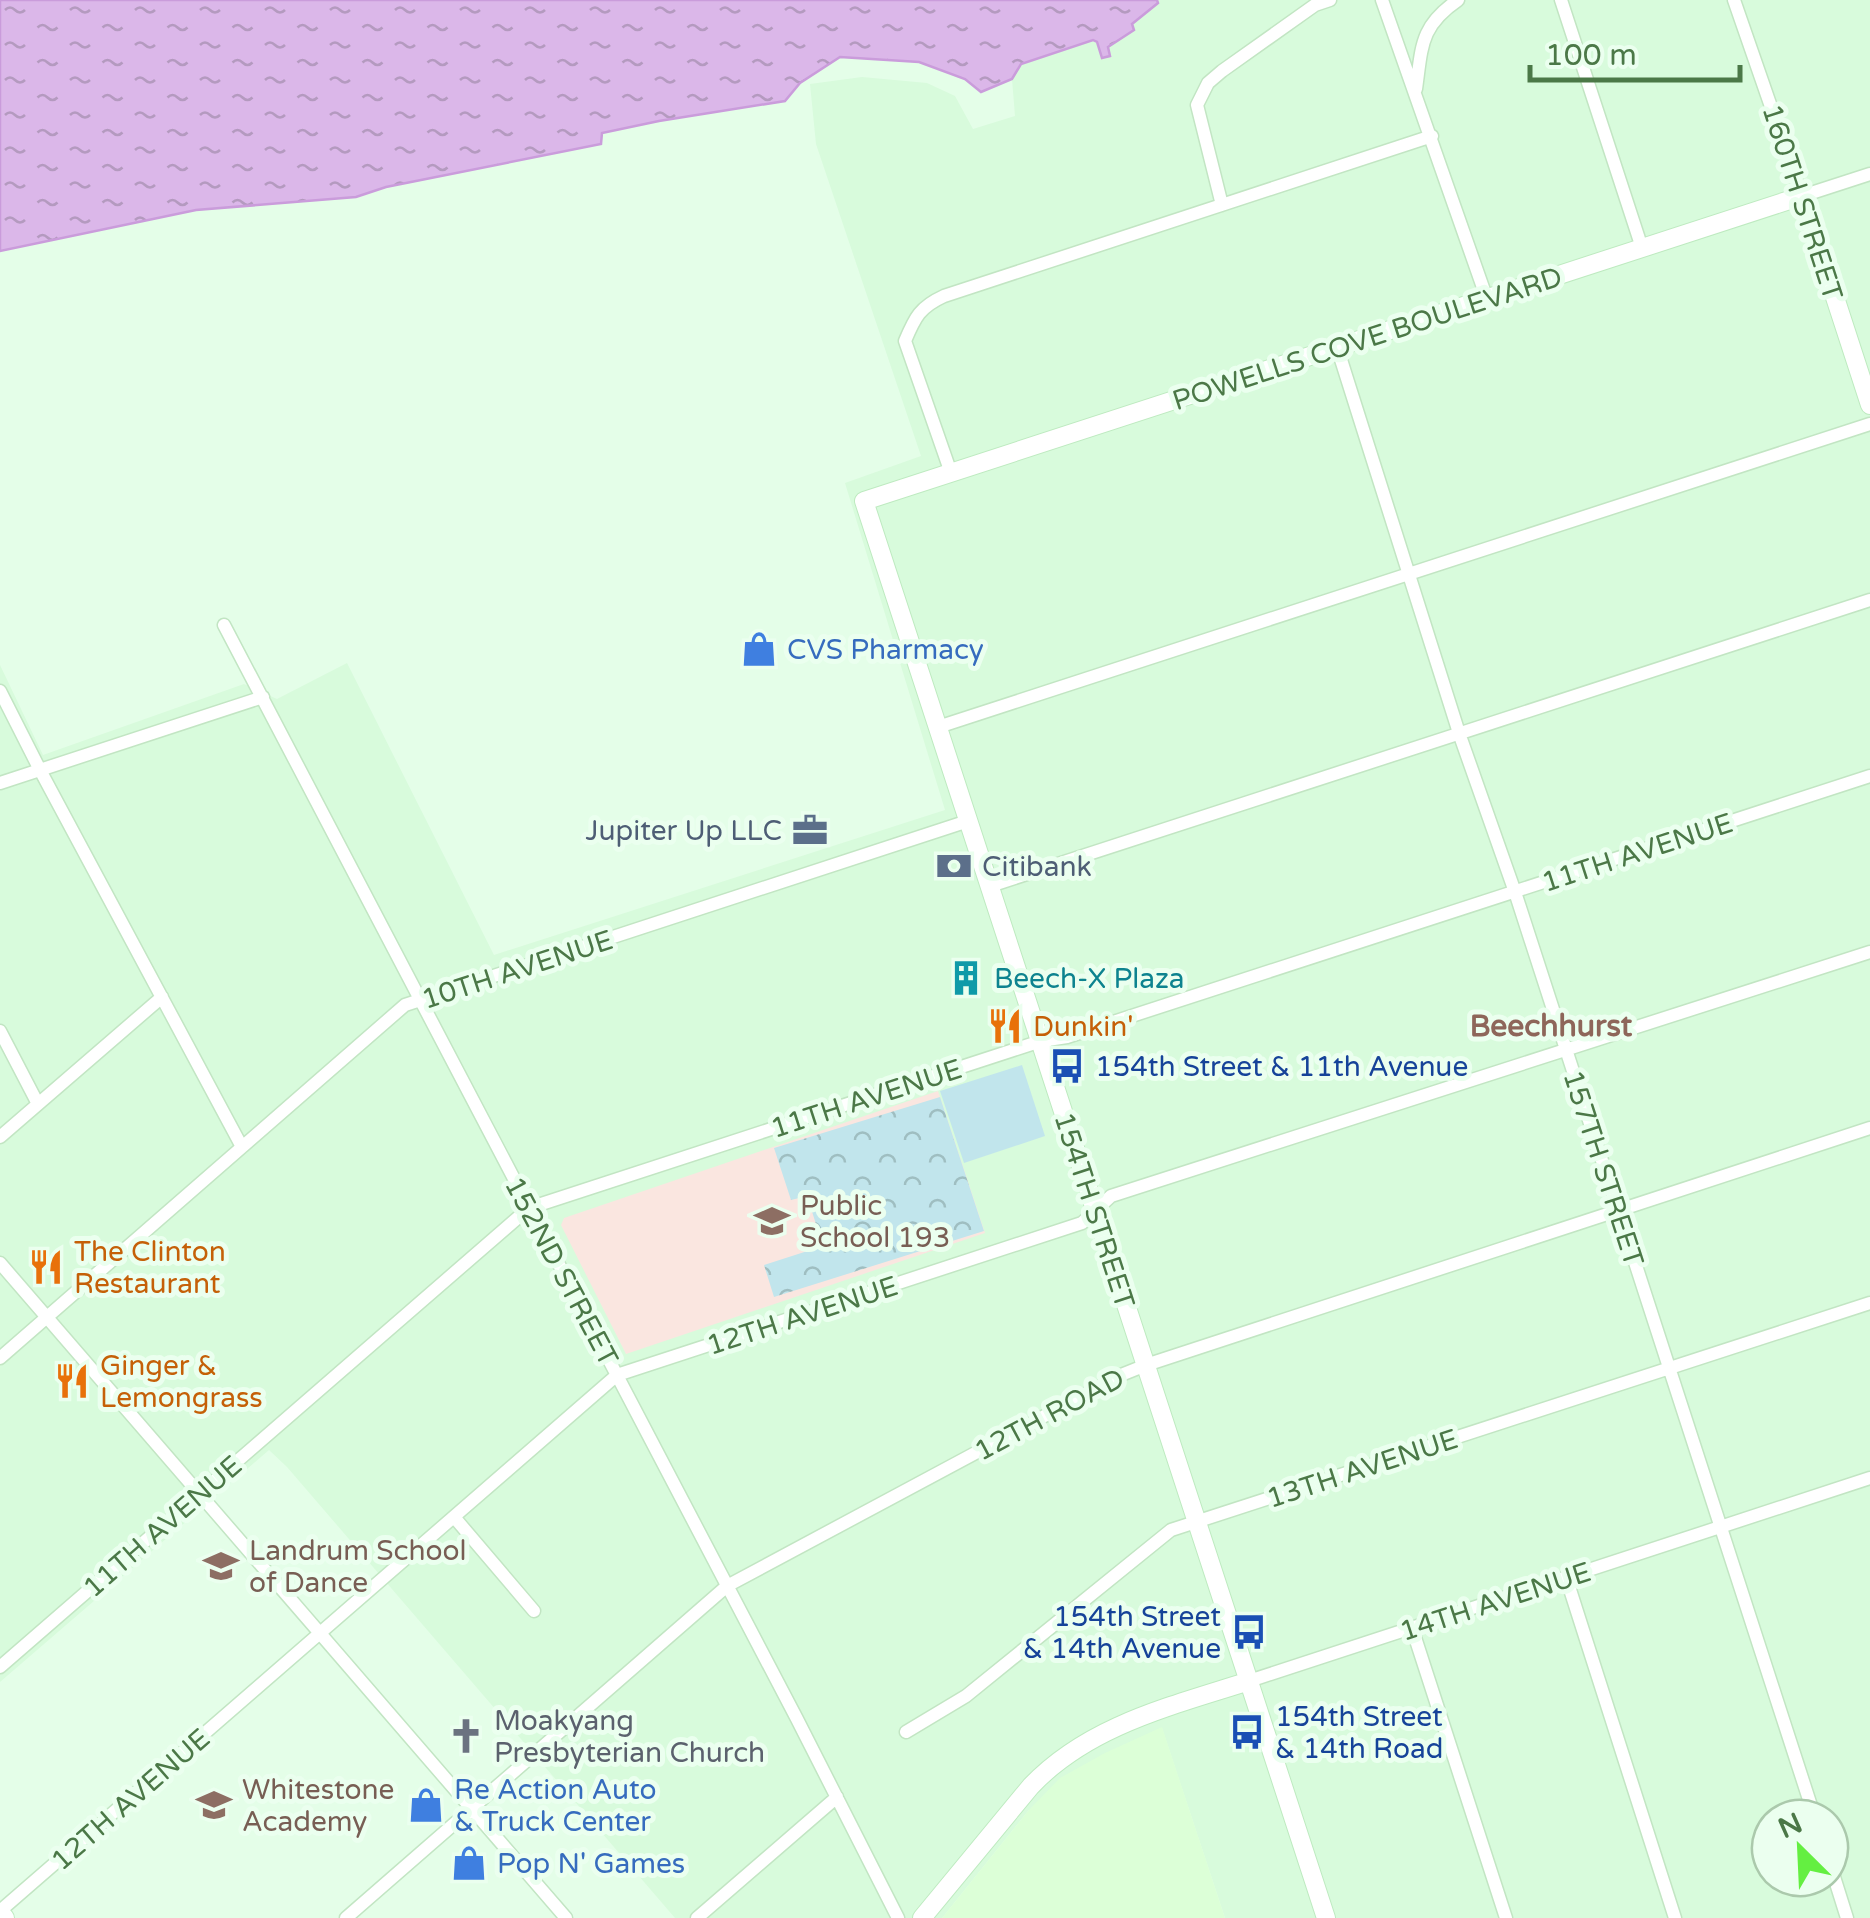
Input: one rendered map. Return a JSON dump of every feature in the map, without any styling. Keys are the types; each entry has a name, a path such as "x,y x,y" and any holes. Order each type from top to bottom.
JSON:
{"street":[{"path":"1222,205 1197,105 1208,82 1315,5 1330,0"},
{"path":"1382,0 1487,299"},
{"path":"1415,91 1427,30 1458,0"},
{"path":"1561,0 1642,248"},
{"name":"160TH STREET","path":"1734,0 1870,405"},
{"path":"951,473 905,341 926,304 1432,136"},
{"name":"POWELLS COVE BOULEVARD","path":"864,502 1870,174"},
{"name":"157TH STREET","path":"1338,348 1459,733 1809,1798"},
{"path":"938,727 1870,424"},
{"name":"154TH STREET","path":"864,502 1326,1918"},
{"path":"990,886 1870,600"},
{"name":"152ND STREET","path":"224,625 898,1918"},
{"path":"0,690 242,1148"},
{"path":"0,783 263,696"},
{"name":"11TH AVENUE","path":"0,1667 529,1208 1041,1041 1067,1038 1870,776"},
{"name":"10TH AVENUE","path":"0,1358 406,1005 968,822"},
{"name":"12TH AVENUE","path":"0,1911 617,1375 1082,1223 1111,1196 1870,952"},
{"path":"0,1137 162,997"},
{"path":"0,1031 38,1104"},
{"name":"12TH ROAD","path":"346,1918 726,1586 1121,1375 1870,1128"},
{"path":"0,1264 566,1918"},
{"name":"13TH AVENUE","path":"906,1732 966,1696 1171,1530 1870,1303"},
{"name":"14TH AVENUE","path":"922,1918 1048,1768 1120,1724 1870,1478"},
{"path":"454,1517 534,1611"},
{"path":"1566,1578 1675,1918"},
{"path":"1412,1628 1506,1918"},
{"path":"697,1918 837,1797"},
{"path":"0,1911 5,1918"}],"shaded area":[{"path":"1157,0 1870,0 1870,1918 1225,1918 1162,1728 1028,1811 942,1918 675,1918 269,1450 0,1682 0,665 43,755 244,684 277,699 347,663 494,955 945,810 845,483 921,456 816,144 810,84 862,77 927,83 955,96 973,129 1015,116 1012,79 1021,65 1093,40 1109,55 1107,48 1133,31 1132,24 1158,4"},
{"name":"Public School 193","path":"938,1091 985,1233 626,1354 561,1225 564,1218"},
{"path":"1162,1727 1225,1918 942,1918 1028,1811 1060,1778"}],"green space":[{"path":"1022,1065 1045,1136 964,1163 940,1091"},
{"path":"940,1097 984,1231 774,1297 764,1265 823,1246 807,1196 791,1200 774,1148"}],"water":[{"path":"0,0 1158,3 1132,24 1134,30 1108,47 1110,56 1102,58 1093,40 1021,64 1012,79 981,92 965,79 919,62 840,57 800,83 785,101 602,133 601,144 386,187 356,197 196,210 0,251"}],"place":[{"name":"CVS Pharmacy","path":"759,649"},
{"name":"Jupiter Up LLC","path":"810,830"},
{"name":"Citibank","path":"954,866"},
{"name":"Beech-X Plaza","path":"966,978"},
{"name":"Dunkin'","path":"1005,1026"},
{"name":"154th Street & 11th Avenue","path":"1067,1066"},
{"name":"Public School 193","path":"772,1221"},
{"name":"The Clinton Restaurant","path":"46,1267"},
{"name":"Ginger & Lemongrass","path":"72,1381"},
{"name":"Landrum School of Dance","path":"221,1566"},
{"name":"154th Street & 14th Avenue","path":"1249,1632"},
{"name":"154th Street & 14th Road","path":"1247,1732"},
{"name":"Moakyang Presbyterian Church","path":"466,1736"},
{"name":"Whitestone Academy","path":"214,1805"},
{"name":"Re Action Auto & Truck Center","path":"426,1805"},
{"name":"Pop N' Games","path":"469,1863"}],"district":[{"name":"Beechhurst","path":"1551,1026"}]}
